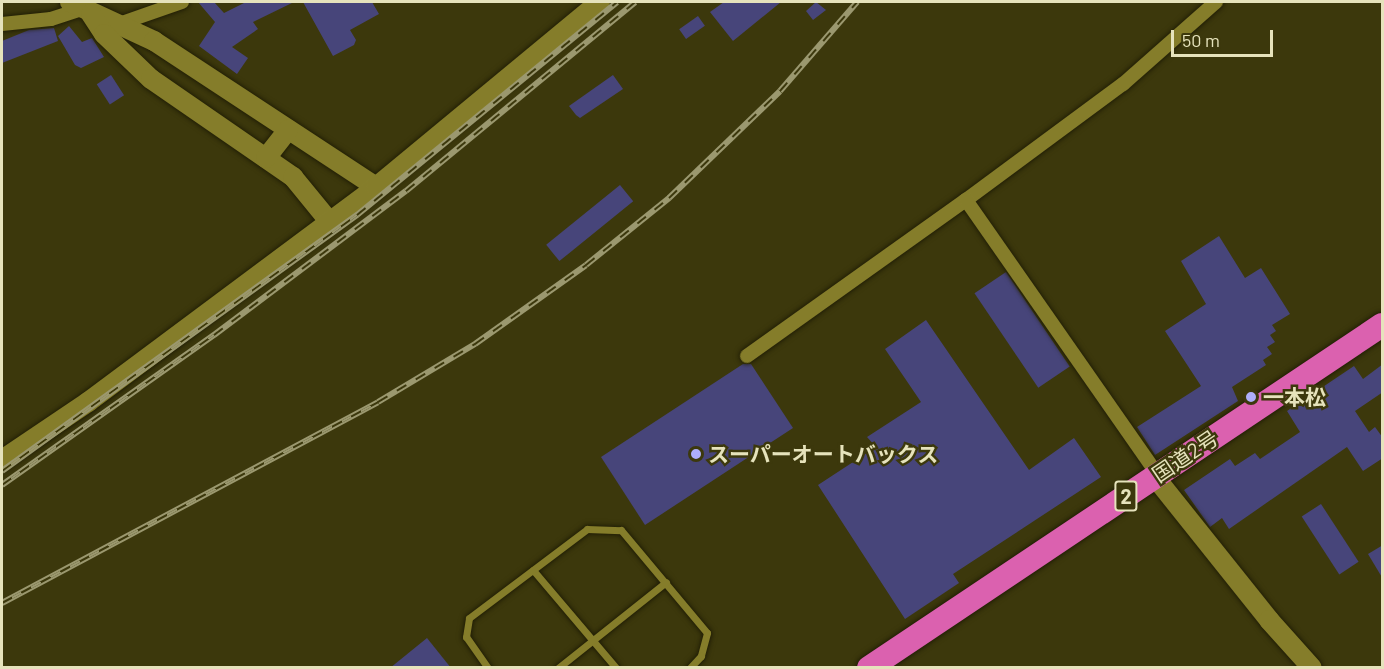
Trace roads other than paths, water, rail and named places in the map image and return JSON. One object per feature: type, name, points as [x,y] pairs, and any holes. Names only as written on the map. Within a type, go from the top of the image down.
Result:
[{"type":"highway","name":"国道2号","points":[[868,668],[1383,324]]},
{"type":"street","points":[[116,25],[182,2]]},
{"type":"street","points":[[2,460],[88,402],[376,187],[600,2]]},
{"type":"street","points":[[747,356],[966,200],[1123,84],[1216,2]]},
{"type":"street","points":[[81,8],[104,34],[151,79],[293,177],[329,221]]},
{"type":"street","points":[[2,24],[51,19],[81,8],[154,41],[376,187]]},
{"type":"street","points":[[266,158],[288,130]]},
{"type":"street","points":[[966,200],[1156,476],[1269,620],[1312,668]]},
{"type":"lane","points":[[488,668],[466,637],[469,618],[587,529],[621,530],[707,633],[701,656],[690,668]]},
{"type":"lane","points":[[533,570],[616,668]]},
{"type":"lane","points":[[558,668],[666,582]]},
{"type":"railway","points":[[2,471],[357,215],[617,2]]},
{"type":"railway","points":[[2,485],[214,335],[406,191],[635,2]]},
{"type":"railway","points":[[2,603],[378,402],[475,344],[586,265],[669,198],[780,91],[857,2]]},
{"type":"place","name":"一本松","points":[[1251,397]]},
{"type":"place","name":"スーパーオートバックス","points":[[696,454]]}]
